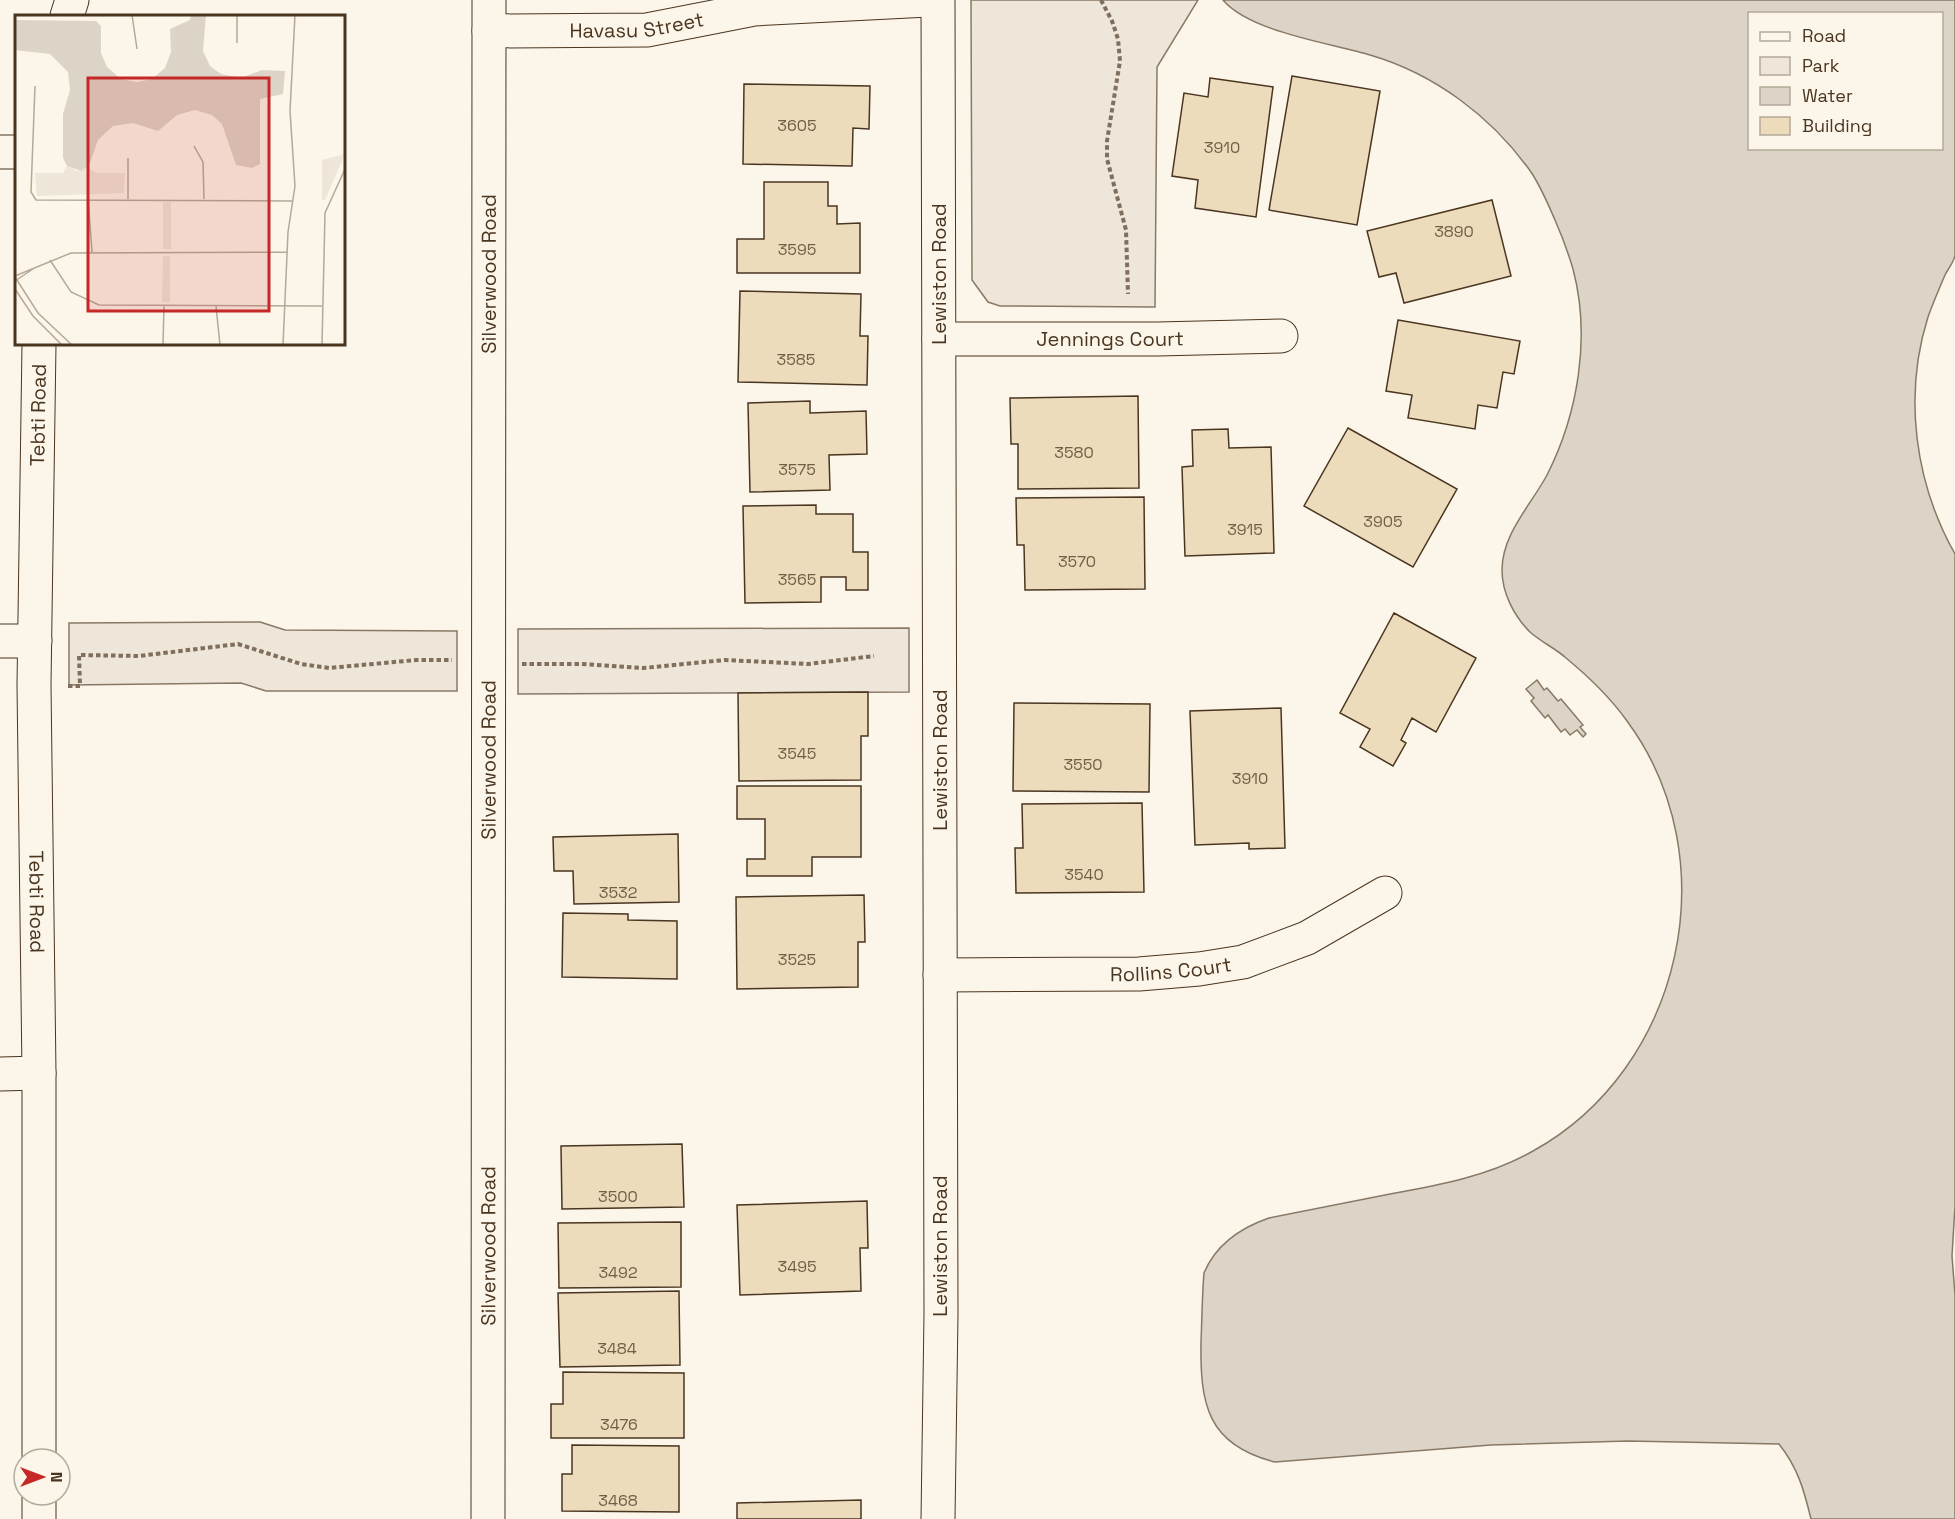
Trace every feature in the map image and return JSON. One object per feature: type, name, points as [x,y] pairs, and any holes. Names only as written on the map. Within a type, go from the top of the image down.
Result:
[{"type":"street","points":[[67,15],[72,0]]},
{"type":"street","name":"Havasu Street","points":[[489,16],[647,30],[754,9],[928,0]]},
{"type":"street","name":"Lewiston Road","points":[[938,0],[941,1314],[938,1519]]},
{"type":"street","name":"Silverwood Road","points":[[488,1519],[489,16]]},
{"type":"street","name":"Jennings Court","points":[[939,339],[1158,339],[1281,336]]},
{"type":"street","name":"Tebti Road","points":[[39,345],[34,685],[39,1073],[39,1447]]},
{"type":"street","points":[[0,641],[35,641]]},
{"type":"street","name":"Rollins Court","points":[[940,975],[1139,974],[1199,969],[1243,962],[1307,938],[1385,893]]},
{"type":"street","points":[[0,1074],[39,1073]]},
{"type":"path","points":[[1101,0],[1115,30],[1120,61],[1107,141],[1107,159],[1126,230],[1128,294]]},
{"type":"path","points":[[34,685],[80,686],[79,655],[139,656],[238,644],[300,664],[329,668],[416,660],[489,660],[511,664],[581,664],[643,668],[725,660],[808,664],[874,656]]},
{"type":"green space","points":[[971,0],[1198,0],[1157,67],[1155,307],[1000,306],[988,302],[972,280]]},
{"type":"green space","points":[[260,622],[285,630],[457,631],[457,691],[266,691],[241,683],[69,685],[69,623]]},
{"type":"green space","points":[[909,628],[909,692],[518,694],[518,629]]},
{"type":"water","points":[[1223,0],[1955,0],[1955,255],[1928,317],[1920,347],[1915,408],[1922,469],[1941,527],[1955,554],[1955,1206],[1952,1256],[1955,1295],[1955,1519],[1811,1519],[1799,1480],[1779,1444],[1628,1441],[1491,1445],[1275,1462],[1252,1455],[1235,1445],[1221,1433],[1212,1419],[1206,1403],[1201,1364],[1203,1290],[1204,1273],[1222,1245],[1239,1232],[1269,1218],[1446,1183],[1499,1167],[1533,1151],[1584,1114],[1625,1068],[1656,1015],[1674,957],[1682,896],[1676,835],[1658,776],[1627,721],[1591,680],[1562,654],[1534,636],[1524,626],[1510,604],[1504,587],[1502,570],[1507,544],[1518,520],[1547,475],[1567,427],[1574,401],[1581,348],[1581,321],[1573,269],[1560,232],[1541,190],[1531,172],[1499,133],[1460,100],[1439,86],[1394,63],[1292,35],[1235,11]]},
{"type":"water","points":[[1537,680],[1544,690],[1547,688],[1558,701],[1561,699],[1583,725],[1580,727],[1586,734],[1583,737],[1577,730],[1570,735],[1565,729],[1561,732],[1548,715],[1545,718],[1531,701],[1534,698],[1526,689]]},
{"type":"building","points":[[1292,76],[1380,91],[1357,225],[1269,210]]},
{"type":"building","points":[[1210,78],[1273,87],[1256,217],[1195,208],[1198,180],[1172,176],[1184,93],[1208,97]]},
{"type":"building","points":[[744,84],[870,86],[869,129],[853,128],[852,166],[743,164]]},
{"type":"building","points":[[764,182],[828,182],[828,206],[837,206],[837,224],[860,223],[860,273],[737,273],[737,239],[764,239]]},
{"type":"building","points":[[1492,200],[1511,276],[1404,303],[1396,273],[1379,277],[1367,231]]},
{"type":"building","points":[[740,291],[861,294],[860,336],[868,336],[867,385],[738,382]]},
{"type":"building","points":[[1398,320],[1520,341],[1514,374],[1503,372],[1497,408],[1478,405],[1475,429],[1408,418],[1412,395],[1386,391]]},
{"type":"building","points":[[1138,396],[1139,488],[1018,489],[1018,444],[1011,444],[1010,398]]},
{"type":"building","points":[[810,401],[810,413],[866,411],[867,454],[829,455],[830,490],[750,492],[748,403]]},
{"type":"building","points":[[1348,428],[1457,489],[1413,567],[1304,506]]},
{"type":"building","points":[[1228,429],[1229,448],[1271,447],[1274,553],[1185,556],[1182,467],[1193,466],[1192,430]]},
{"type":"building","points":[[1144,497],[1145,589],[1025,590],[1024,545],[1017,545],[1016,498]]},
{"type":"building","points":[[816,505],[816,514],[853,514],[853,552],[868,552],[868,590],[846,590],[846,577],[821,577],[821,602],[745,603],[743,506]]},
{"type":"building","points":[[1394,613],[1476,658],[1436,732],[1412,718],[1401,740],[1406,743],[1393,766],[1360,747],[1370,729],[1340,713]]},
{"type":"building","points":[[868,692],[868,736],[861,736],[861,780],[739,781],[738,693]]},
{"type":"building","points":[[1014,703],[1150,704],[1149,792],[1013,791]]},
{"type":"building","points":[[1281,708],[1285,848],[1249,849],[1249,843],[1195,845],[1190,711]]},
{"type":"building","points":[[737,786],[861,786],[861,857],[812,857],[812,876],[747,876],[747,859],[765,859],[765,819],[737,819]]},
{"type":"building","points":[[1142,803],[1144,892],[1016,893],[1015,848],[1023,848],[1022,804]]},
{"type":"building","points":[[678,834],[679,902],[574,904],[573,871],[554,871],[553,837]]},
{"type":"building","points":[[864,895],[865,942],[858,942],[858,987],[737,989],[736,897]]},
{"type":"building","points":[[563,913],[628,914],[628,920],[677,921],[677,979],[562,977]]},
{"type":"building","points":[[682,1144],[684,1207],[562,1209],[561,1146]]},
{"type":"building","points":[[867,1201],[868,1248],[860,1248],[861,1291],[740,1295],[737,1205]]},
{"type":"building","points":[[681,1222],[681,1287],[559,1288],[558,1223]]},
{"type":"building","points":[[679,1291],[680,1365],[560,1367],[558,1293]]},
{"type":"building","points":[[563,1372],[684,1373],[684,1438],[551,1438],[551,1404],[563,1404]]},
{"type":"building","points":[[572,1445],[679,1446],[679,1512],[562,1511],[562,1474],[572,1474]]},
{"type":"building","points":[[861,1500],[861,1519],[737,1519],[737,1503]]}]
